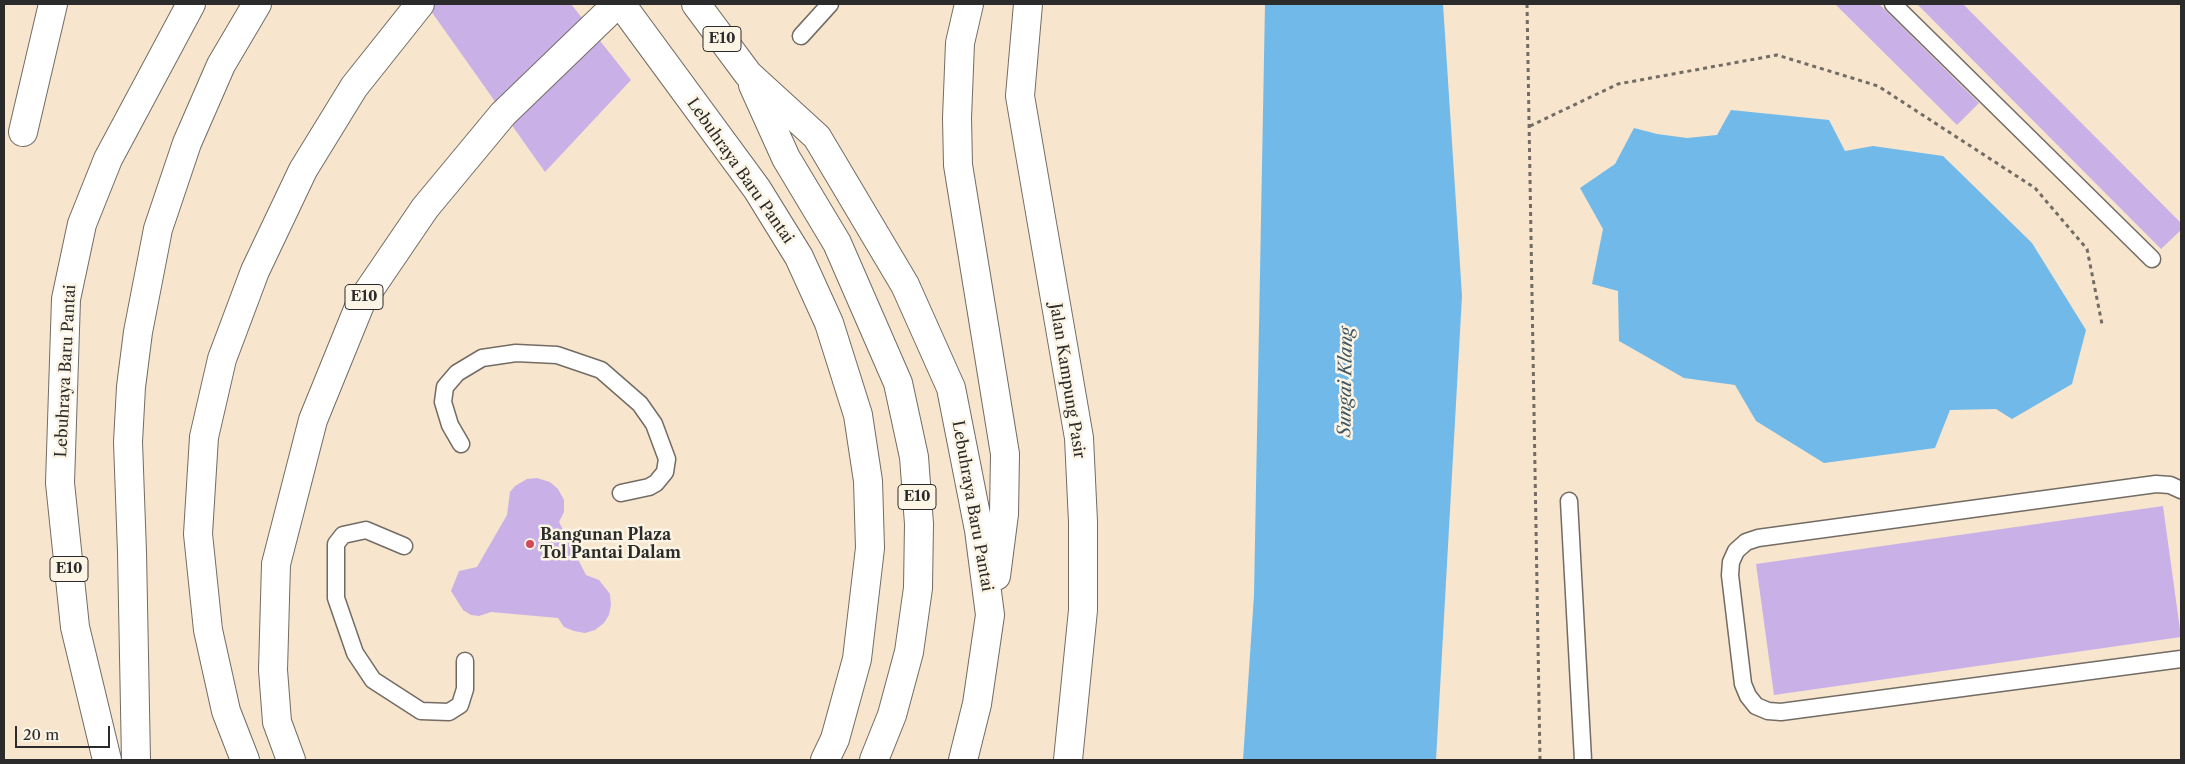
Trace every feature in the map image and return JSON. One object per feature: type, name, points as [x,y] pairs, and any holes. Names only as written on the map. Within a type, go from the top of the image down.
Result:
[{"type":"main road","points":[[23,132],[54,4]]},
{"type":"main road","name":"Lebuhraya Baru Pantai","points":[[107,760],[75,627],[60,483],[66,299],[82,224],[108,158],[191,4]]},
{"type":"main road","points":[[136,760],[128,442],[131,387],[138,332],[158,228],[187,143],[221,65],[257,4]]},
{"type":"main road","points":[[245,760],[226,711],[208,630],[198,534],[204,438],[222,359],[255,271],[303,170],[354,87],[420,4]]},
{"type":"main road","name":"E10","points":[[291,760],[277,722],[273,670],[276,564],[313,420],[361,302],[425,208],[503,114],[617,4]]},
{"type":"main road","name":"Lebuhraya Baru Pantai","points":[[621,4],[757,189],[799,257],[829,323],[858,415],[868,481],[870,548],[857,659],[834,739],[825,760]]},
{"type":"main road","name":"Lebuhraya Baru Pantai","points":[[696,4],[748,74],[817,137],[905,285],[951,388],[980,530],[990,615],[977,704],[963,760]]},
{"type":"main road","points":[[969,4],[960,43],[957,118],[958,165],[1005,454],[1004,514],[990,615]]},
{"type":"main road","name":"Jalan Kampung Pasir","points":[[1028,4],[1020,96],[1079,438],[1084,522],[1083,610],[1068,760]]},
{"type":"main road","name":"Lebuhraya Baru Pantai","points":[[748,74],[786,158],[837,243],[898,383],[914,457],[919,524],[918,588],[909,652],[892,715],[874,760]]},
{"type":"lane","points":[[802,36],[830,4]]},
{"type":"lane","points":[[1893,4],[2152,259]]},
{"type":"lane","points":[[461,444],[450,425],[443,402],[446,387],[457,373],[482,358],[516,353],[557,355],[601,370],[640,404],[654,424],[666,459],[665,472],[656,484],[621,493]]},
{"type":"lane","points":[[2181,490],[2170,485],[2156,484],[1758,538],[1746,542],[1736,551],[1731,562],[1730,575],[1744,684],[1748,696],[1756,706],[1768,711],[1781,712],[2181,659]]},
{"type":"lane","points":[[1569,501],[1583,760]]},
{"type":"lane","points":[[404,546],[366,530],[343,535],[336,544],[336,598],[355,653],[373,680],[421,711],[449,712],[460,705],[465,689],[465,660]]},
{"type":"path","points":[[1527,4],[1532,409],[1540,760]]},
{"type":"path","points":[[1530,126],[1618,84],[1777,55],[1878,86],[2035,188],[2088,249],[2102,324]]},
{"type":"water","name":"Sungai Klang","points":[[1265,4],[1443,4],[1462,296],[1436,760],[1243,760],[1254,595]]},
{"type":"water","points":[[1731,110],[1829,120],[1845,151],[1873,146],[1943,156],[2032,243],[2086,330],[2072,384],[2012,419],[1996,409],[1950,410],[1935,448],[1824,463],[1756,421],[1735,385],[1684,378],[1619,341],[1618,291],[1592,284],[1603,229],[1580,188],[1615,164],[1634,128],[1657,134],[1687,138],[1717,135]]},
{"type":"building","points":[[426,4],[571,4],[631,80],[545,172]]},
{"type":"building","points":[[1835,4],[1879,4],[1979,103],[1957,125]]},
{"type":"building","points":[[1917,4],[1963,4],[2181,223],[2181,230],[2161,249]]},
{"type":"building","name":"Bangunan Plaza Tol Pantai Dalam","points":[[537,478],[550,482],[558,489],[564,500],[564,512],[559,522],[586,575],[599,580],[610,594],[611,605],[609,615],[604,623],[595,630],[585,633],[574,631],[564,627],[558,618],[491,612],[479,616],[471,615],[463,610],[451,591],[459,571],[477,567],[507,515],[510,492],[515,486],[527,479]]},
{"type":"building","points":[[2163,506],[2181,637],[1774,695],[1756,564]]},
{"type":"place","name":"Bangunan Plaza Tol Pantai Dalam","points":[[530,544]]}]
